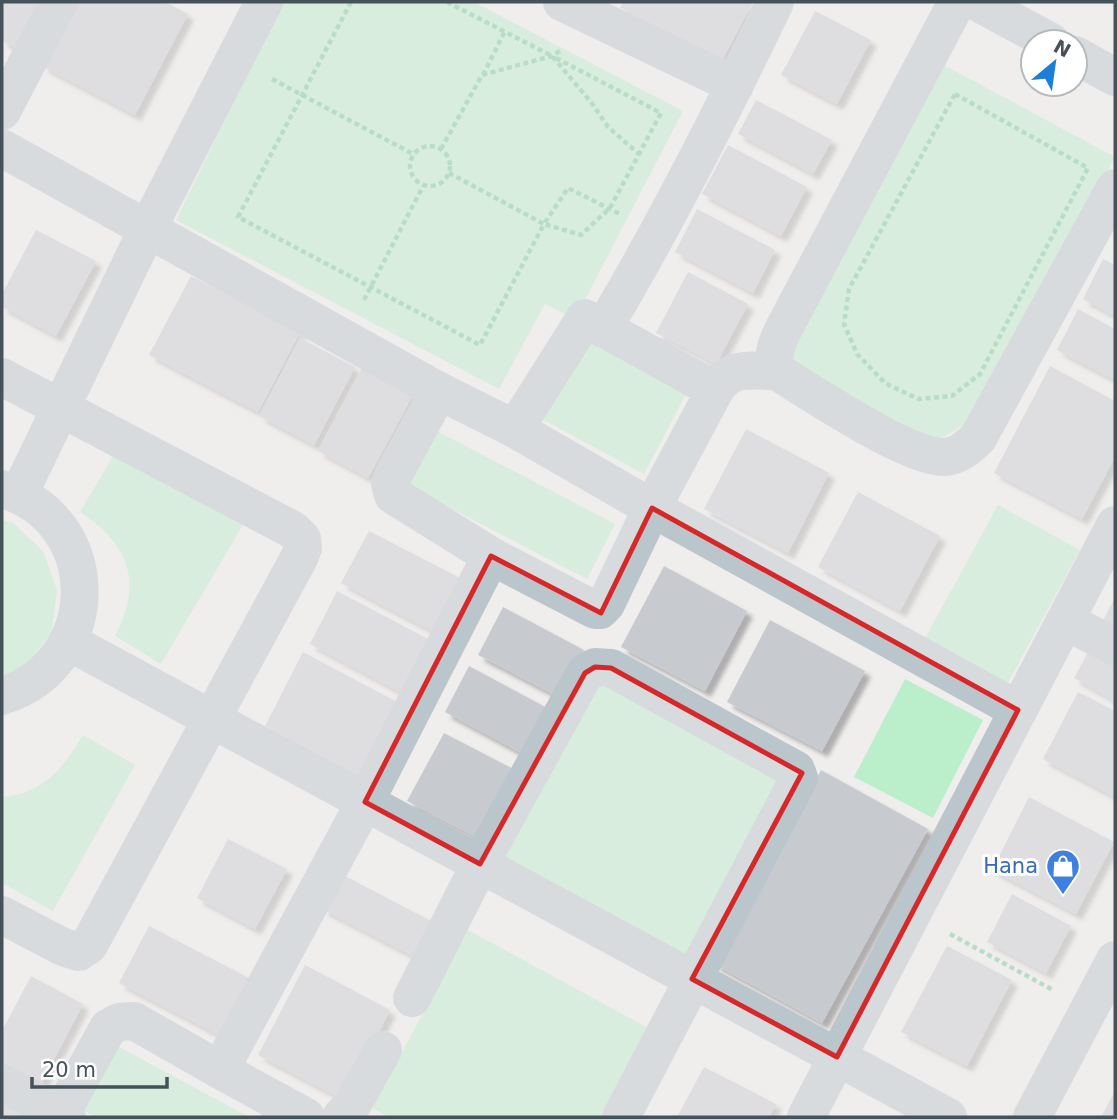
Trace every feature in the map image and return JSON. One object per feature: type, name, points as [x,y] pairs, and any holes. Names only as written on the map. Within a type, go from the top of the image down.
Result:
[{"type":"street","points":[[2,111],[59,2]]},
{"type":"street","points":[[2,696],[21,690],[49,670],[69,642],[79,609],[79,575],[68,541],[47,514],[10,491],[59,407],[264,2]]},
{"type":"street","points":[[562,2],[735,85]]},
{"type":"street","points":[[603,329],[643,263],[775,2]]},
{"type":"street","points":[[776,371],[773,359],[776,345],[957,2]]},
{"type":"street","points":[[977,2],[1025,28]]},
{"type":"street","points":[[1089,63],[1115,77]]},
{"type":"street","points":[[2,148],[439,391],[515,429],[652,508],[1018,710]]},
{"type":"street","points":[[439,391],[394,474],[391,490],[398,498],[491,556],[595,610],[600,610],[606,604],[652,508],[715,390],[722,379],[733,372],[776,371],[863,423],[928,455],[948,457],[965,451],[978,438],[1115,188]]},
{"type":"street","points":[[515,429],[585,318],[715,390]]},
{"type":"street","points":[[2,377],[293,530],[302,539],[303,548],[89,945],[79,952],[64,947],[2,915]]},
{"type":"street","points":[[806,1117],[1115,525]]},
{"type":"street","points":[[229,1075],[491,556]]},
{"type":"street","points":[[1066,621],[1115,647]]},
{"type":"street","points":[[69,642],[948,1117]]},
{"type":"street","points":[[412,998],[480,864],[585,674],[595,667],[611,668],[796,770],[799,778],[621,1117]]},
{"type":"street","points":[[1032,1117],[1115,960]]},
{"type":"street","points":[[229,1075],[282,996]]},
{"type":"street","points":[[2,1083],[64,1116],[108,1028],[119,1021],[134,1021],[306,1117]]},
{"type":"street","points":[[341,1117],[351,1107],[383,1049]]},
{"type":"path","points":[[351,2],[238,217],[480,345],[544,224],[568,188],[610,208]]},
{"type":"path","points":[[447,2],[661,113],[610,208],[581,235],[544,224],[449,173]]},
{"type":"path","points":[[482,75],[552,56],[604,22]]},
{"type":"path","points":[[442,149],[505,31]]},
{"type":"path","points":[[552,56],[591,102],[608,127],[639,154]]},
{"type":"path","points":[[234,59],[413,154]]},
{"type":"path","points":[[955,94],[1088,168],[1004,331],[981,374],[952,396],[918,398],[885,383],[857,354],[845,324],[849,289],[955,94]]},
{"type":"path","points":[[421,147],[442,149],[451,165],[449,173],[439,185],[423,186],[415,181],[410,173],[413,154],[421,147]]},
{"type":"path","points":[[344,338],[423,186]]},
{"type":"path","points":[[912,913],[1090,1010]]},
{"type":"highlighted area","points":[[652,508],[1018,710],[837,1057],[692,979],[802,773],[611,668],[595,667],[585,673],[480,864],[365,802],[491,556],[601,613]]},
{"type":"green space","points":[[283,2],[474,2],[683,111],[575,319],[545,304],[499,389],[176,220]]},
{"type":"green space","points":[[931,58],[1115,157],[1010,352],[968,423],[932,443],[784,383],[829,246]]},
{"type":"green space","points":[[583,338],[686,394],[644,474],[540,418]]},
{"type":"green space","points":[[437,431],[615,524],[587,579],[408,486]]},
{"type":"green space","points":[[117,449],[244,523],[161,664],[115,636],[124,617],[128,598],[127,566],[110,538],[80,512]]},
{"type":"green space","points":[[998,505],[1080,550],[1005,688],[923,642]]},
{"type":"green space","points":[[2,520],[12,522],[43,551],[57,590],[52,632],[27,666],[2,679]]},
{"type":"green space","points":[[595,676],[789,781],[693,958],[499,853]]},
{"type":"green space","points":[[905,679],[983,720],[933,818],[854,777]]},
{"type":"green space","points":[[83,735],[135,765],[53,911],[2,883],[2,797],[29,791],[40,785],[68,758]]},
{"type":"green space","points":[[468,930],[661,1035],[617,1117],[389,1117],[372,1108]]},
{"type":"green space","points":[[112,1043],[249,1117],[96,1117],[78,1108]]},
{"type":"building","points":[[2,2],[41,2],[16,48],[2,41]]},
{"type":"building","points":[[76,2],[165,2],[188,14],[135,115],[42,66]]},
{"type":"building","points":[[623,2],[753,2],[721,62],[620,8]]},
{"type":"building","points":[[815,11],[871,40],[837,104],[781,75]]},
{"type":"building","points":[[756,100],[832,140],[813,174],[738,134]]},
{"type":"building","points":[[728,145],[807,187],[781,236],[702,194]]},
{"type":"building","points":[[697,209],[775,250],[753,293],[675,252]]},
{"type":"building","points":[[36,230],[96,261],[56,336],[2,307],[2,294]]},
{"type":"building","points":[[1103,259],[1115,265],[1115,316],[1083,299]]},
{"type":"building","points":[[688,272],[748,304],[716,364],[656,333]]},
{"type":"building","points":[[191,276],[300,332],[258,412],[149,355]]},
{"type":"building","points":[[1078,309],[1115,329],[1115,380],[1057,350]]},
{"type":"building","points":[[300,338],[355,367],[314,445],[259,416]]},
{"type":"building","points":[[363,366],[414,393],[368,478],[318,451]]},
{"type":"building","points":[[1050,366],[1115,401],[1115,457],[1082,519],[994,473]]},
{"type":"building","points":[[746,429],[829,473],[788,553],[704,509]]},
{"type":"building","points":[[858,492],[940,536],[900,611],[818,567]]},
{"type":"building","points":[[369,531],[462,579],[434,632],[341,583]]},
{"type":"building","points":[[664,566],[747,611],[705,691],[621,647]]},
{"type":"building","points":[[337,591],[430,640],[402,693],[310,644]]},
{"type":"building","points":[[1115,597],[1115,642],[1097,632]]},
{"type":"building","points":[[503,607],[584,650],[559,697],[478,655]]},
{"type":"building","points":[[770,620],[865,671],[822,751],[727,702]]},
{"type":"building","points":[[1093,643],[1115,655],[1115,701],[1074,678]]},
{"type":"building","points":[[303,652],[399,703],[360,776],[265,726]]},
{"type":"building","points":[[469,666],[551,710],[527,756],[445,712]]},
{"type":"building","points":[[1078,692],[1115,711],[1115,797],[1043,759]]},
{"type":"building","points":[[444,733],[519,772],[483,841],[407,801]]},
{"type":"building","points":[[821,770],[928,829],[822,1023],[714,964]]},
{"type":"building","points":[[1029,797],[1114,842],[1076,914],[992,870]]},
{"type":"building","points":[[228,839],[287,869],[255,929],[197,898]]},
{"type":"building","points":[[341,874],[431,921],[413,956],[322,909]]},
{"type":"building","points":[[1012,894],[1071,926],[1046,973],[987,942]]},
{"type":"building","points":[[149,926],[249,978],[219,1035],[119,983]]},
{"type":"building","points":[[947,946],[1012,980],[967,1066],[901,1032]]},
{"type":"building","points":[[305,965],[390,1010],[344,1100],[258,1055]]},
{"type":"building","points":[[31,976],[83,1004],[38,1090],[2,1072],[2,1031]]},
{"type":"building","points":[[704,1067],[776,1104],[769,1117],[677,1117]]},
{"type":"building","points":[[1115,1091],[1115,1117],[1101,1117]]},
{"type":"building","points":[[2,1103],[31,1117],[2,1117]]},
{"type":"place","name":"Hana","points":[[1063,896]]}]
